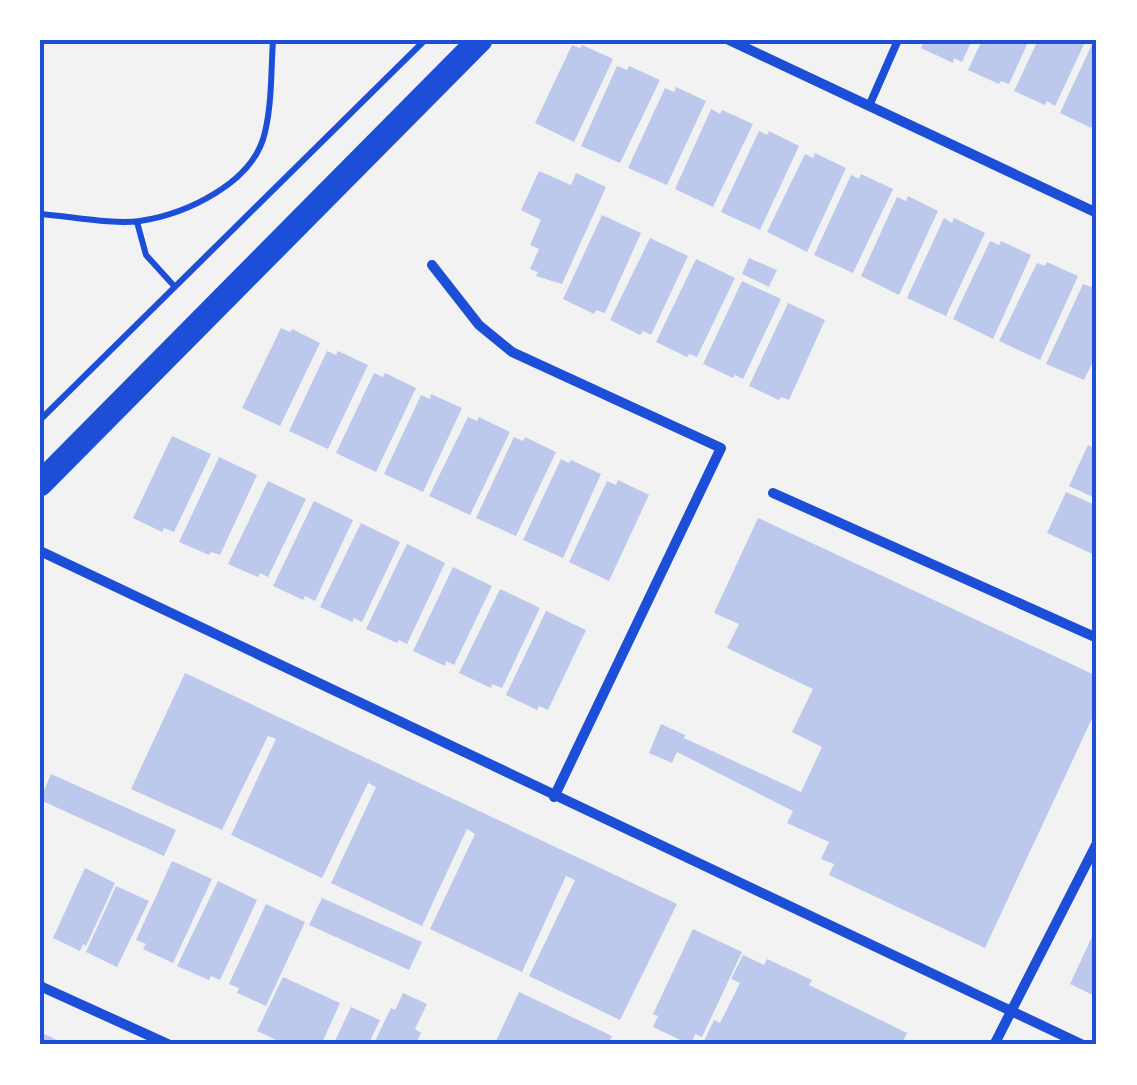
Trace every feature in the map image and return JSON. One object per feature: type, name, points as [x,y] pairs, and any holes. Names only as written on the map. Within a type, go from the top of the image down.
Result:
[{"type":"main road","points":[[40,484],[480,40]]},
{"type":"street","points":[[728,40],[1097,213]]},
{"type":"street","points":[[432,266],[478,325],[512,352],[721,448],[554,797]]},
{"type":"street","points":[[773,493],[1097,638]]},
{"type":"street","points":[[40,551],[1083,1045]]},
{"type":"street","points":[[994,1045],[1097,843]]},
{"type":"street","points":[[40,986],[170,1045]]},
{"type":"lane","points":[[869,106],[898,40]]},
{"type":"path","points":[[40,214],[137,222],[180,210],[224,188],[252,162],[265,134],[273,40]]},
{"type":"path","points":[[40,420],[424,40]]},
{"type":"path","points":[[137,222],[146,255],[175,286]]},
{"type":"building","points":[[925,40],[972,40],[962,62],[954,58],[953,63],[921,48]]},
{"type":"building","points":[[982,40],[1029,40],[1009,84],[999,84],[968,70]]},
{"type":"building","points":[[1038,40],[1086,40],[1055,106],[1014,91]]},
{"type":"building","points":[[1094,40],[1097,125],[1093,123],[1091,128],[1060,113]]},
{"type":"building","points":[[572,45],[582,45],[613,59],[574,142],[535,123]]},
{"type":"building","points":[[617,66],[627,70],[629,66],[660,80],[620,163],[581,146]]},
{"type":"building","points":[[676,87],[706,101],[667,185],[628,168],[665,88],[674,92]]},
{"type":"building","points":[[711,109],[753,124],[713,207],[675,189]]},
{"type":"building","points":[[759,131],[767,135],[769,131],[799,146],[760,230],[721,212]]},
{"type":"building","points":[[815,153],[846,168],[807,252],[767,232],[805,154],[813,158]]},
{"type":"building","points":[[539,171],[571,185],[576,173],[606,187],[562,284],[536,276],[538,272],[530,269],[539,249],[530,245],[541,220],[521,210]]},
{"type":"building","points":[[861,174],[893,189],[853,273],[814,255],[851,175],[859,179]]},
{"type":"building","points":[[908,196],[938,211],[899,295],[861,276],[897,197],[906,201]]},
{"type":"building","points":[[602,215],[641,233],[605,313],[596,310],[594,314],[563,299]]},
{"type":"building","points":[[944,218],[952,223],[954,218],[985,233],[946,316],[907,298]]},
{"type":"building","points":[[650,238],[688,256],[651,335],[643,331],[640,335],[610,320]]},
{"type":"building","points":[[990,241],[999,245],[1001,241],[1031,255],[993,339],[953,319]]},
{"type":"building","points":[[749,258],[777,270],[769,287],[742,274]]},
{"type":"building","points":[[696,259],[735,278],[697,357],[687,357],[656,342]]},
{"type":"building","points":[[1047,262],[1078,276],[1040,360],[999,341],[1037,263],[1045,266]]},
{"type":"building","points":[[742,281],[781,299],[743,379],[703,364]]},
{"type":"building","points":[[1093,283],[1097,285],[1097,353],[1084,380],[1046,364],[1083,284],[1091,287]]},
{"type":"building","points":[[788,303],[825,320],[789,400],[779,400],[749,386]]},
{"type":"building","points":[[281,328],[290,332],[292,329],[320,343],[280,426],[242,408]]},
{"type":"building","points":[[327,351],[336,355],[338,351],[368,365],[328,449],[289,431]]},
{"type":"building","points":[[374,373],[383,377],[385,373],[416,388],[376,472],[336,453]]},
{"type":"building","points":[[431,394],[462,408],[423,492],[384,474],[421,395],[430,399]]},
{"type":"building","points":[[468,417],[477,421],[479,417],[510,432],[470,515],[429,496]]},
{"type":"building","points":[[172,436],[211,454],[174,532],[164,528],[162,532],[133,518]]},
{"type":"building","points":[[514,437],[523,441],[525,437],[556,452],[516,536],[476,518]]},
{"type":"building","points":[[1088,445],[1097,449],[1097,499],[1069,486]]},
{"type":"building","points":[[219,457],[257,475],[220,555],[209,555],[179,542]]},
{"type":"building","points":[[561,459],[601,474],[563,558],[523,540]]},
{"type":"building","points":[[618,480],[649,495],[609,581],[569,562],[607,481],[616,485]]},
{"type":"building","points":[[268,481],[306,499],[268,577],[260,573],[258,577],[228,564]]},
{"type":"building","points":[[1066,492],[1097,506],[1097,556],[1047,533]]},
{"type":"building","points":[[314,501],[353,520],[315,601],[305,596],[303,600],[273,586]]},
{"type":"building","points":[[758,518],[1097,676],[1097,708],[985,948],[829,875],[834,864],[821,859],[829,842],[787,823],[793,811],[677,752],[672,763],[649,753],[661,724],[801,792],[822,747],[792,732],[813,689],[727,648],[739,624],[714,613]]},
{"type":"building","points":[[361,523],[400,542],[362,622],[354,618],[352,622],[320,607]]},
{"type":"building","points":[[407,544],[445,563],[407,644],[366,629]]},
{"type":"building","points":[[453,567],[492,586],[454,665],[446,661],[445,666],[413,651]]},
{"type":"building","points":[[500,589],[540,608],[502,688],[492,684],[491,688],[459,673]]},
{"type":"building","points":[[546,611],[586,630],[548,710],[539,706],[537,710],[506,695]]},
{"type":"building","points":[[185,673],[677,904],[620,1020],[529,976],[575,880],[566,876],[522,972],[430,929],[475,834],[467,829],[422,926],[331,883],[376,787],[368,783],[322,878],[231,835],[276,739],[268,736],[222,830],[131,789]]},
{"type":"building","points":[[51,774],[176,830],[164,856],[40,800]]},
{"type":"building","points":[[172,861],[212,879],[173,963],[143,949],[146,944],[136,940]]},
{"type":"building","points":[[85,868],[115,883],[86,946],[83,944],[80,951],[53,938]]},
{"type":"building","points":[[218,881],[257,900],[220,980],[211,976],[209,980],[177,966]]},
{"type":"building","points":[[116,886],[149,901],[117,967],[86,952]]},
{"type":"building","points":[[322,898],[422,942],[409,970],[309,925]]},
{"type":"building","points":[[266,904],[305,922],[266,1006],[237,993],[239,988],[229,984]]},
{"type":"building","points":[[1097,926],[1097,997],[1070,984]]},
{"type":"building","points":[[693,929],[742,952],[702,1037],[695,1034],[691,1045],[653,1027],[658,1016],[653,1014]]},
{"type":"building","points":[[743,955],[764,965],[767,959],[812,980],[809,985],[907,1033],[901,1045],[702,1045],[714,1020],[720,1023],[740,983],[731,979]]},
{"type":"building","points":[[283,977],[340,1003],[321,1045],[287,1045],[257,1031]]},
{"type":"building","points":[[519,992],[612,1036],[608,1045],[494,1045]]},
{"type":"building","points":[[403,993],[427,1004],[415,1029],[421,1033],[415,1045],[373,1045],[391,1008],[395,1010]]},
{"type":"building","points":[[351,1007],[380,1020],[368,1045],[333,1045]]},
{"type":"building","points":[[40,1032],[68,1045],[40,1045]]}]
